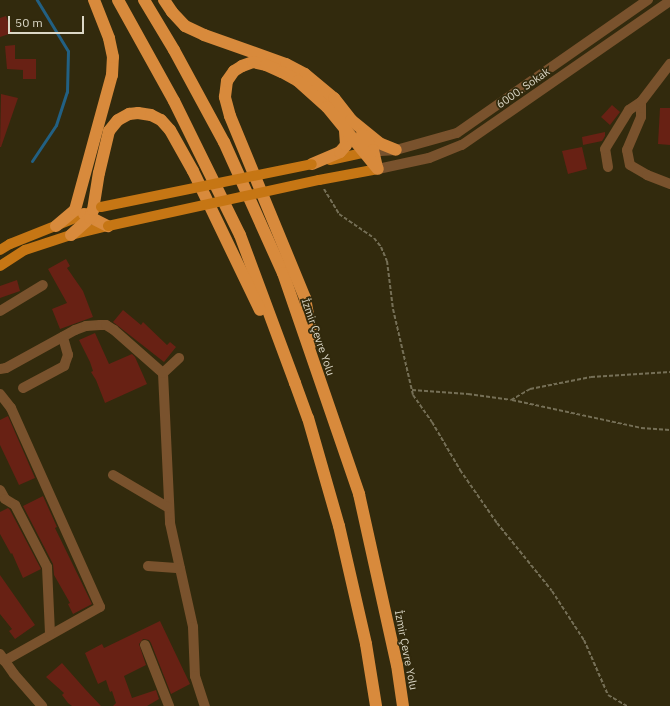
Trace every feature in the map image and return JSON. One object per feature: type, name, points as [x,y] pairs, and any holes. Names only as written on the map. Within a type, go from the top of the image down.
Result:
[{"type":"highway","points":[[56,226],[75,210],[112,75],[113,57],[109,38],[94,0]]},
{"type":"highway","points":[[118,0],[174,101],[240,235],[308,418],[339,526],[366,644],[376,706]]},
{"type":"highway","name":"İzmir Çevre Yolu","points":[[144,0],[174,50],[224,142],[283,273],[358,494],[397,665],[403,706]]},
{"type":"highway","points":[[164,0],[172,12],[185,26],[204,35],[286,64],[305,74],[334,98],[348,125],[368,152],[378,169]]},
{"type":"highway","points":[[318,376],[306,298],[230,116],[225,97],[227,81],[234,71],[242,66],[253,62],[266,65],[282,72],[304,86],[348,125],[379,144],[396,150]]},
{"type":"highway","points":[[71,235],[92,212],[109,131],[118,120],[129,114],[138,113],[151,115],[161,120],[170,130],[193,171],[295,383]]},
{"type":"highway","points":[[312,164],[340,152],[346,145],[348,125]]},
{"type":"highway","points":[[79,198],[108,226]]},
{"type":"main road","points":[[0,250],[10,244],[92,212],[368,152]]},
{"type":"main road","points":[[0,266],[26,250],[71,235],[319,180],[378,169]]},
{"type":"street","name":"6000. Sokak","points":[[368,152],[396,150],[457,133],[648,0]]},
{"type":"street","name":"6000. Sokak","points":[[378,169],[429,158],[462,146],[670,1]]},
{"type":"street","points":[[608,167],[605,149],[629,110],[641,102],[670,64]]},
{"type":"street","points":[[641,102],[641,117],[627,150],[630,164],[647,175],[670,184]]},
{"type":"street","points":[[0,311],[43,285]]},
{"type":"street","points":[[0,369],[6,368],[86,326],[106,325],[114,330],[163,373],[170,523],[193,626],[195,676],[205,706]]},
{"type":"street","points":[[23,388],[64,366],[68,355],[63,337]]},
{"type":"street","points":[[163,373],[179,358]]},
{"type":"street","points":[[0,394],[11,408],[100,607],[50,634],[2,657],[14,674],[42,706]]},
{"type":"street","points":[[113,474],[169,508]]},
{"type":"street","points":[[0,490],[5,499],[15,505],[46,567],[50,634]]},
{"type":"street","points":[[148,566],[180,568]]},
{"type":"street","points":[[145,645],[169,706]]},
{"type":"path","points":[[319,180],[339,214],[374,238],[387,261],[393,309],[413,395],[432,422],[464,476],[497,523],[552,591],[584,640],[608,695],[627,706]]},
{"type":"path","points":[[511,400],[530,389],[591,377],[670,372]]},
{"type":"path","points":[[412,390],[511,400],[641,428],[670,430]]},
{"type":"building","points":[[6,16],[12,33],[0,37],[0,18]]},
{"type":"building","points":[[15,45],[15,59],[36,59],[36,79],[23,79],[23,70],[7,69],[5,46]]},
{"type":"building","points":[[1,94],[18,98],[0,147]]},
{"type":"building","points":[[612,105],[620,112],[610,125],[601,117]]},
{"type":"building","points":[[660,108],[670,108],[670,145],[658,144]]},
{"type":"building","points":[[605,132],[605,136],[602,141],[583,145],[582,137]]},
{"type":"building","points":[[582,147],[587,169],[568,174],[562,151]]},
{"type":"building","points":[[66,259],[70,266],[67,268],[83,291],[93,317],[60,329],[52,309],[67,303],[48,269]]},
{"type":"building","points":[[17,280],[20,291],[0,298],[0,286]]},
{"type":"building","points":[[123,310],[141,325],[143,322],[167,345],[170,342],[176,347],[164,362],[113,322]]},
{"type":"building","points":[[95,333],[109,364],[132,354],[135,357],[147,384],[105,403],[96,380],[91,372],[93,371],[90,362],[79,340]]},
{"type":"building","points":[[8,416],[35,478],[19,485],[0,445],[0,420]]},
{"type":"building","points":[[43,496],[57,527],[55,528],[92,604],[73,614],[68,604],[70,603],[54,575],[53,564],[23,506]]},
{"type":"building","points":[[8,508],[41,569],[23,578],[12,553],[11,554],[0,534],[0,512]]},
{"type":"building","points":[[0,575],[35,625],[15,639],[9,631],[12,629],[0,614]]},
{"type":"building","points":[[160,621],[190,684],[171,694],[151,643],[149,640],[143,639],[139,644],[146,665],[124,676],[132,698],[156,690],[159,699],[147,706],[113,706],[116,703],[112,691],[110,692],[106,680],[98,684],[85,653],[102,644],[104,648]]},
{"type":"building","points":[[62,663],[101,706],[72,706],[68,703],[62,695],[64,693],[46,677]]},
{"type":"waterway","points":[[32,161],[56,125],[67,92],[68,51],[37,0]]}]
